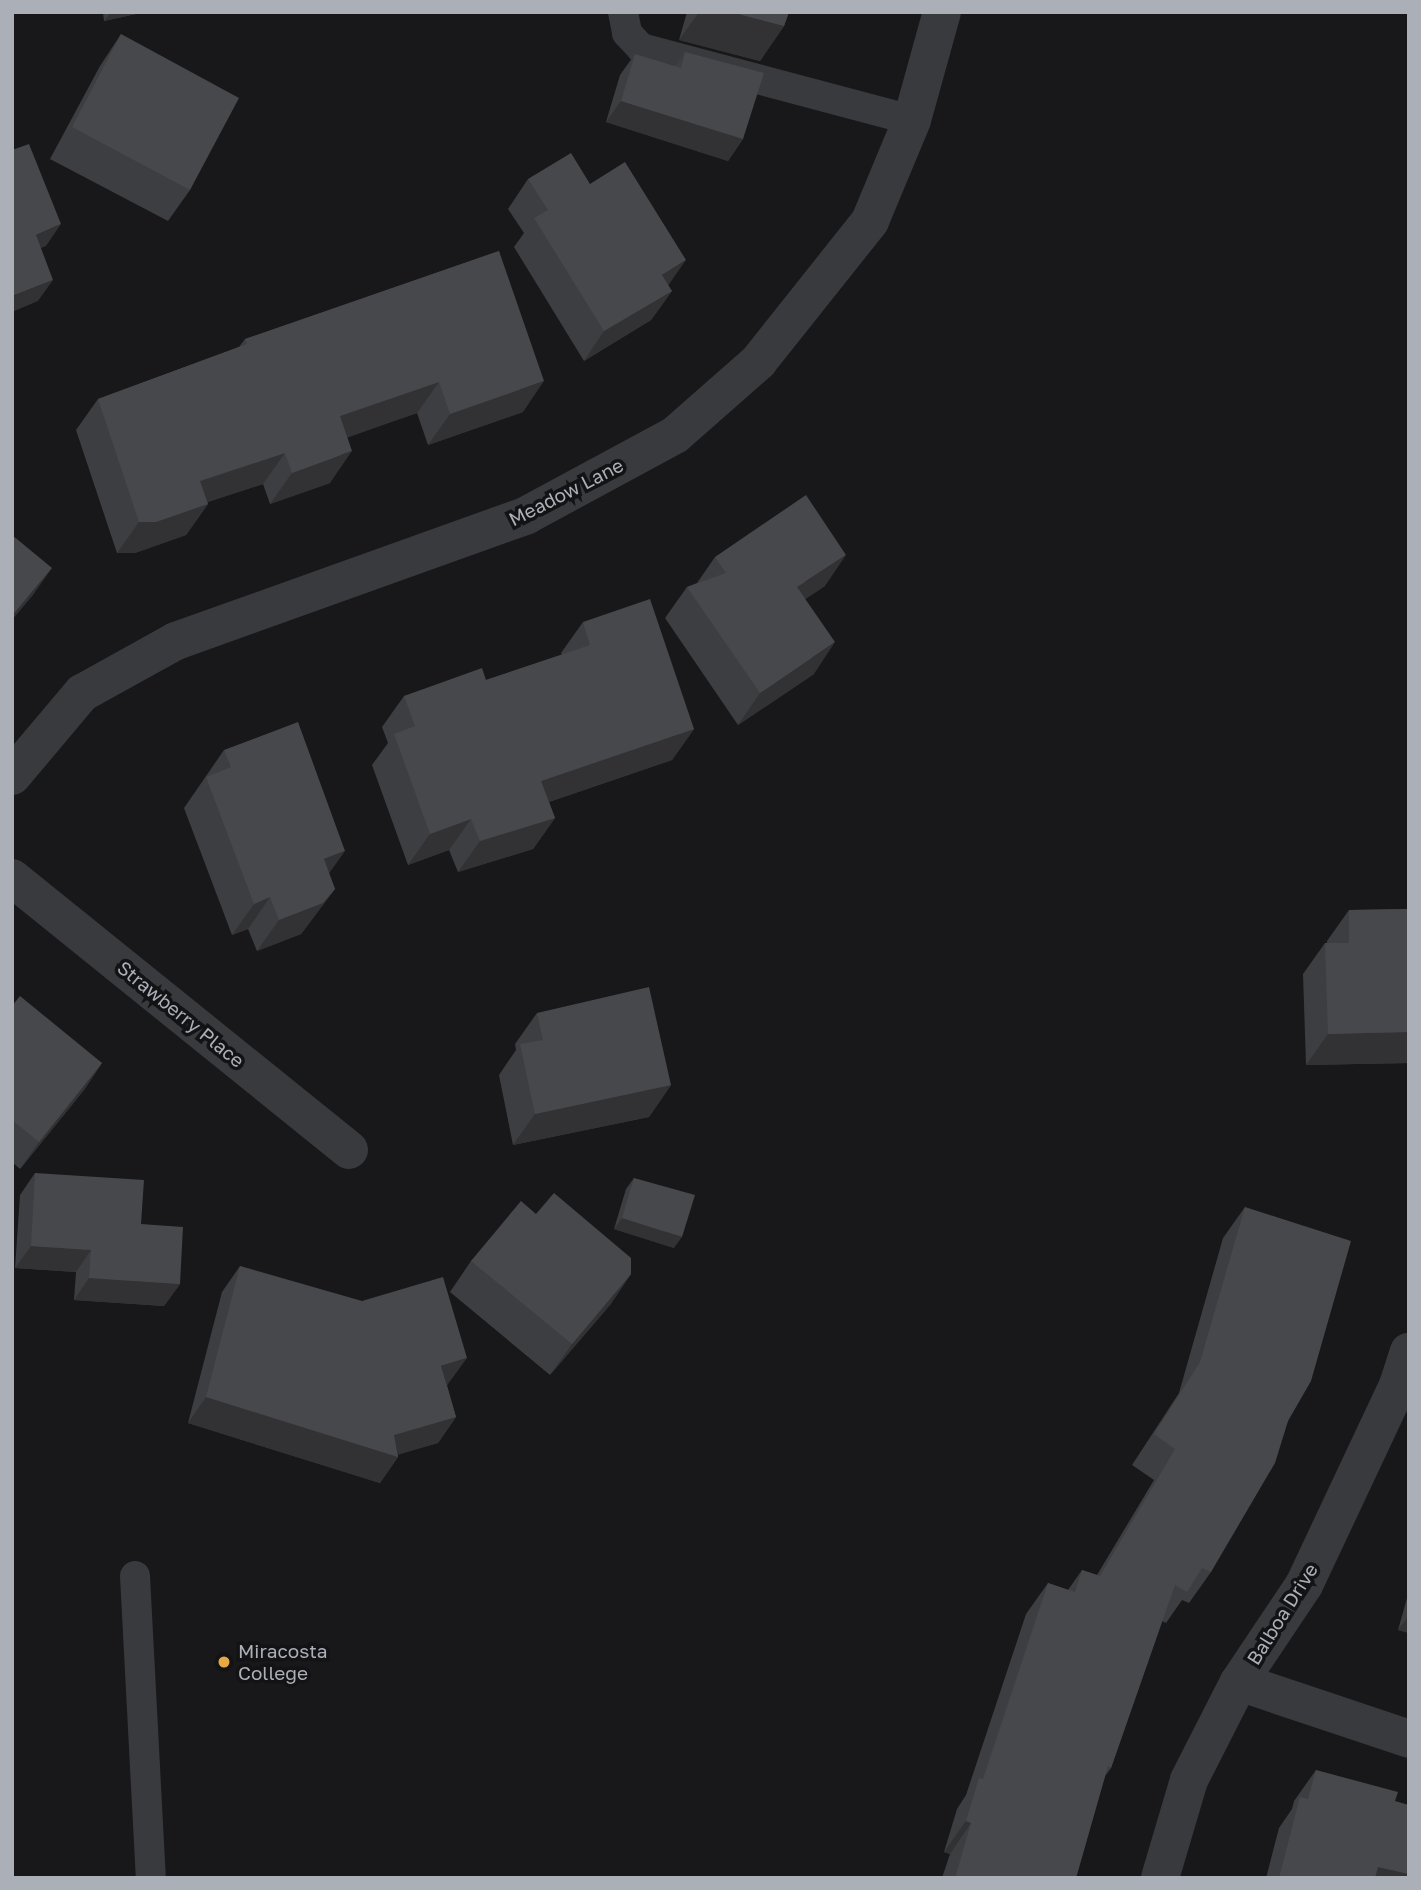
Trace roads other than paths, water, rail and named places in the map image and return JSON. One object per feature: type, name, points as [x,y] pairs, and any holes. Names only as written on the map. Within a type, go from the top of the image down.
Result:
[{"type":"street","name":"Meadow Lane","points":[[12,776],[82,693],[176,641],[527,515],[675,435],[758,362],[870,222],[912,120],[942,12]]},
{"type":"street","name":"Strawberry Place","points":[[12,878],[349,1150]]},
{"type":"street","name":"Balboa Drive","points":[[1160,1878],[1189,1780],[1239,1682],[1304,1585],[1398,1385],[1409,1352]]},
{"type":"street","points":[[1239,1682],[1409,1739]]},
{"type":"lane","points":[[623,12],[627,33],[641,48],[703,62],[912,120]]},
{"type":"lane","points":[[135,1577],[151,1878]]},
{"type":"place","name":"Miracosta College","points":[[224,1662]]}]
